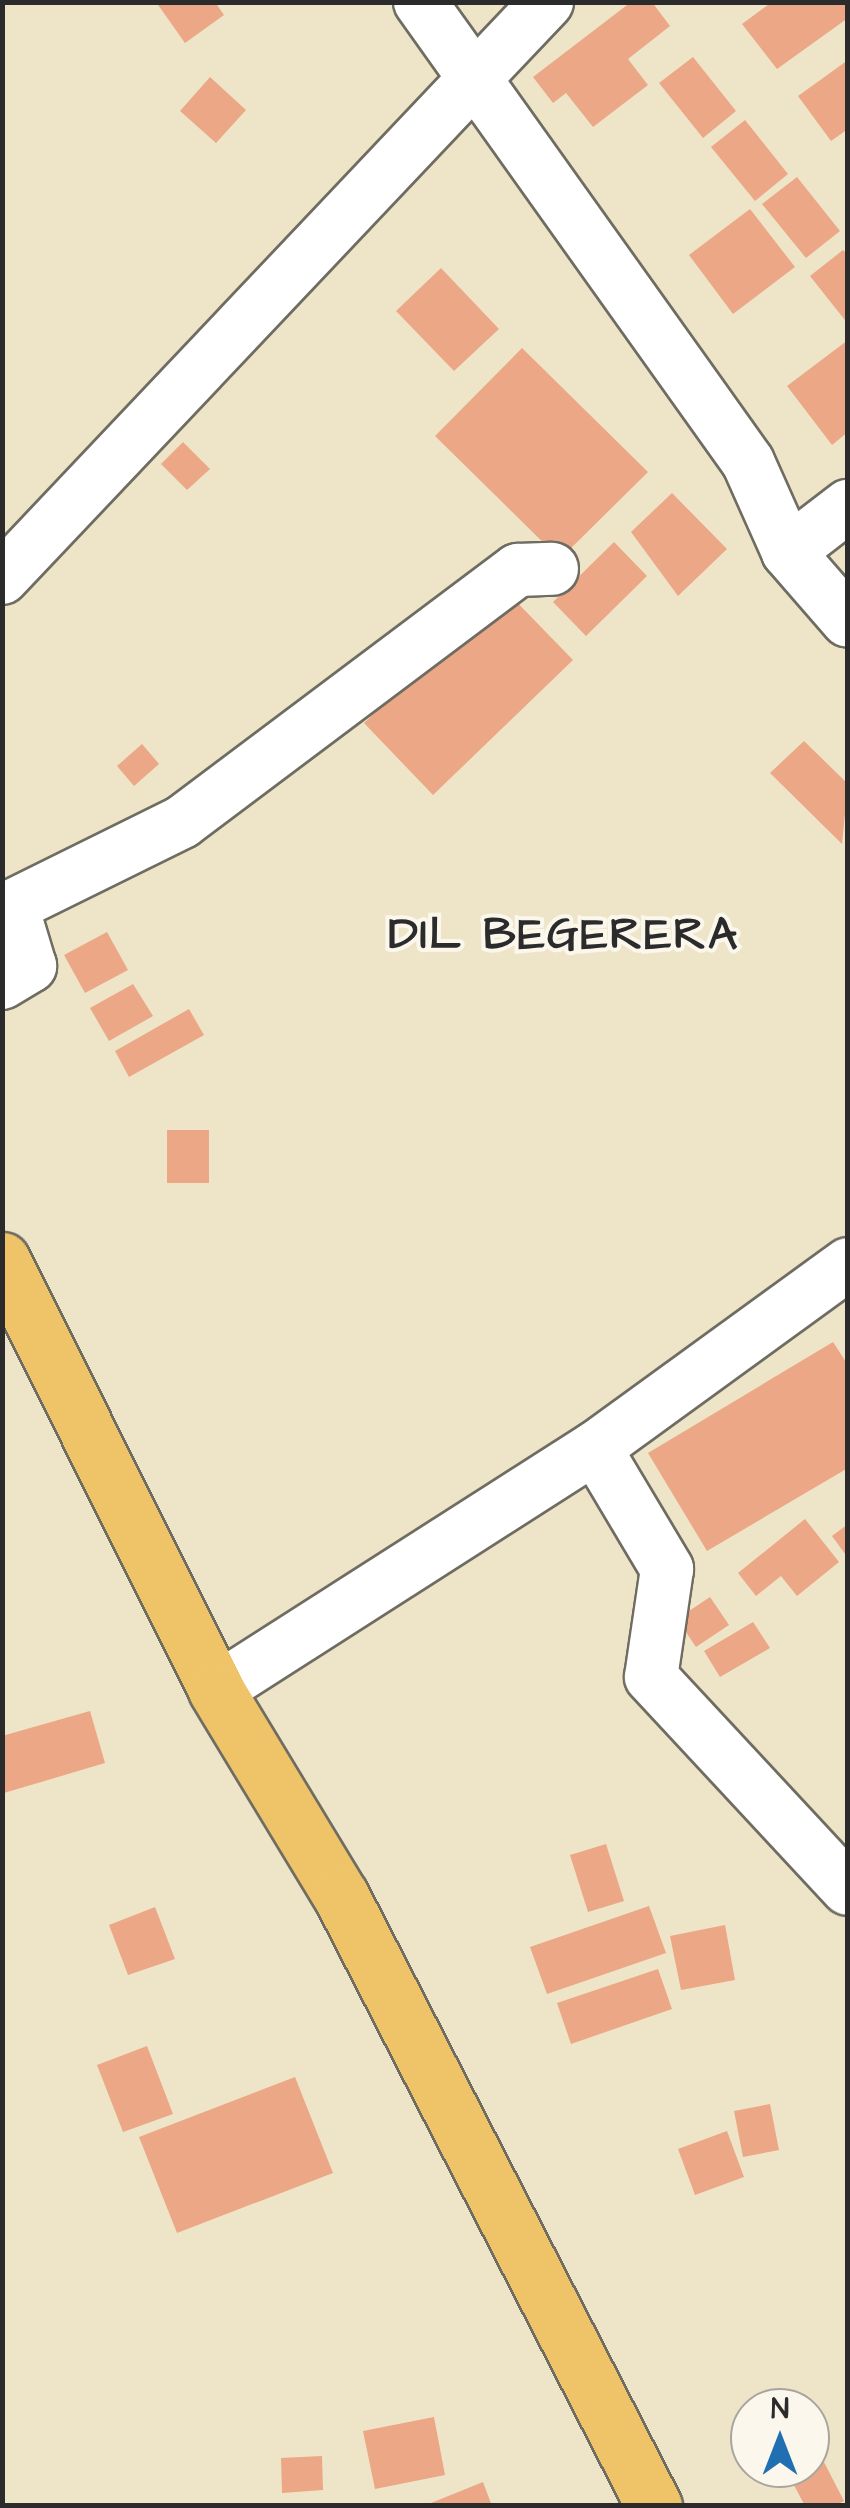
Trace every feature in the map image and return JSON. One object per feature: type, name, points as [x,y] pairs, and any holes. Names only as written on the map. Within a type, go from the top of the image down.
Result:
[{"type":"main road","points":[[2,1260],[216,1690],[341,1896],[654,2506]]},
{"type":"street","points":[[420,2],[478,77],[748,462],[788,552],[848,621]]},
{"type":"street","points":[[2,578],[547,2]]},
{"type":"street","points":[[788,552],[848,506]]},
{"type":"street","points":[[2,984],[30,966],[12,906],[182,822],[518,570],[552,569]]},
{"type":"street","points":[[216,1690],[595,1448],[847,1267]]},
{"type":"street","points":[[595,1448],[667,1570],[651,1677],[848,1889]]},
{"type":"building","points":[[156,2],[215,2],[224,15],[185,43]]},
{"type":"building","points":[[631,2],[652,2],[670,26],[628,59],[648,85],[593,127],[566,93],[553,103],[533,77]]},
{"type":"building","points":[[772,2],[848,2],[848,18],[777,69],[742,24]]},
{"type":"building","points":[[693,57],[736,111],[703,138],[659,83]]},
{"type":"building","points":[[848,60],[848,129],[831,141],[798,96]]},
{"type":"building","points":[[210,77],[246,110],[216,143],[180,111]]},
{"type":"building","points":[[745,120],[788,174],[755,201],[711,147]]},
{"type":"building","points":[[797,177],[840,231],[806,258],[762,204]]},
{"type":"building","points":[[750,209],[795,267],[733,314],[689,255]]},
{"type":"building","points":[[843,250],[848,255],[848,324],[810,276]]},
{"type":"building","points":[[441,268],[499,329],[454,371],[396,311]]},
{"type":"building","points":[[848,340],[848,432],[832,445],[787,386]]},
{"type":"building","points":[[522,348],[648,472],[560,559],[435,436]]},
{"type":"building","points":[[183,442],[210,469],[187,490],[161,464]]},
{"type":"building","points":[[672,493],[727,549],[678,596],[631,532]]},
{"type":"building","points":[[614,542],[647,576],[586,636],[553,602]]},
{"type":"building","points":[[504,589],[573,660],[433,795],[364,723]]},
{"type":"building","points":[[804,741],[848,784],[842,844],[770,773]]},
{"type":"building","points":[[142,744],[159,764],[134,786],[117,766]]},
{"type":"building","points":[[107,932],[128,970],[85,993],[64,955]]},
{"type":"building","points":[[133,984],[153,1016],[109,1041],[90,1008]]},
{"type":"building","points":[[189,1009],[204,1035],[129,1077],[115,1051]]},
{"type":"building","points":[[167,1130],[209,1130],[209,1183],[167,1183]]},
{"type":"building","points":[[833,1342],[848,1365],[848,1468],[707,1551],[648,1453]]},
{"type":"building","points":[[805,1519],[839,1562],[797,1596],[781,1576],[756,1596],[738,1573]]},
{"type":"building","points":[[848,1524],[848,1558],[832,1536]]},
{"type":"building","points":[[710,1597],[729,1625],[696,1647],[677,1619]]},
{"type":"building","points":[[753,1622],[770,1648],[720,1677],[704,1651]]},
{"type":"building","points":[[90,1711],[105,1763],[4,1793],[2,1736]]},
{"type":"building","points":[[606,1844],[624,1901],[588,1912],[570,1855]]},
{"type":"building","points":[[649,1906],[666,1953],[547,1994],[530,1947]]},
{"type":"building","points":[[155,1907],[175,1959],[128,1975],[109,1925]]},
{"type":"building","points":[[725,1925],[735,1980],[681,1990],[670,1936]]},
{"type":"building","points":[[658,1969],[672,2009],[571,2044],[557,2003]]},
{"type":"building","points":[[147,2046],[173,2114],[123,2132],[97,2065]]},
{"type":"building","points":[[295,2077],[333,2173],[177,2233],[139,2137]]},
{"type":"building","points":[[770,2104],[779,2150],[743,2157],[734,2111]]},
{"type":"building","points":[[727,2131],[744,2177],[695,2195],[678,2149]]},
{"type":"building","points":[[434,2417],[445,2475],[375,2489],[363,2431]]},
{"type":"building","points":[[322,2456],[323,2490],[282,2493],[281,2458]]},
{"type":"building","points":[[830,2474],[844,2501],[834,2506],[805,2506],[796,2488],[830,2488]]},
{"type":"building","points":[[483,2482],[492,2506],[426,2506],[426,2505]]},
{"type":"district","name":"DIL BEGERERA","points":[[564,936]]}]
